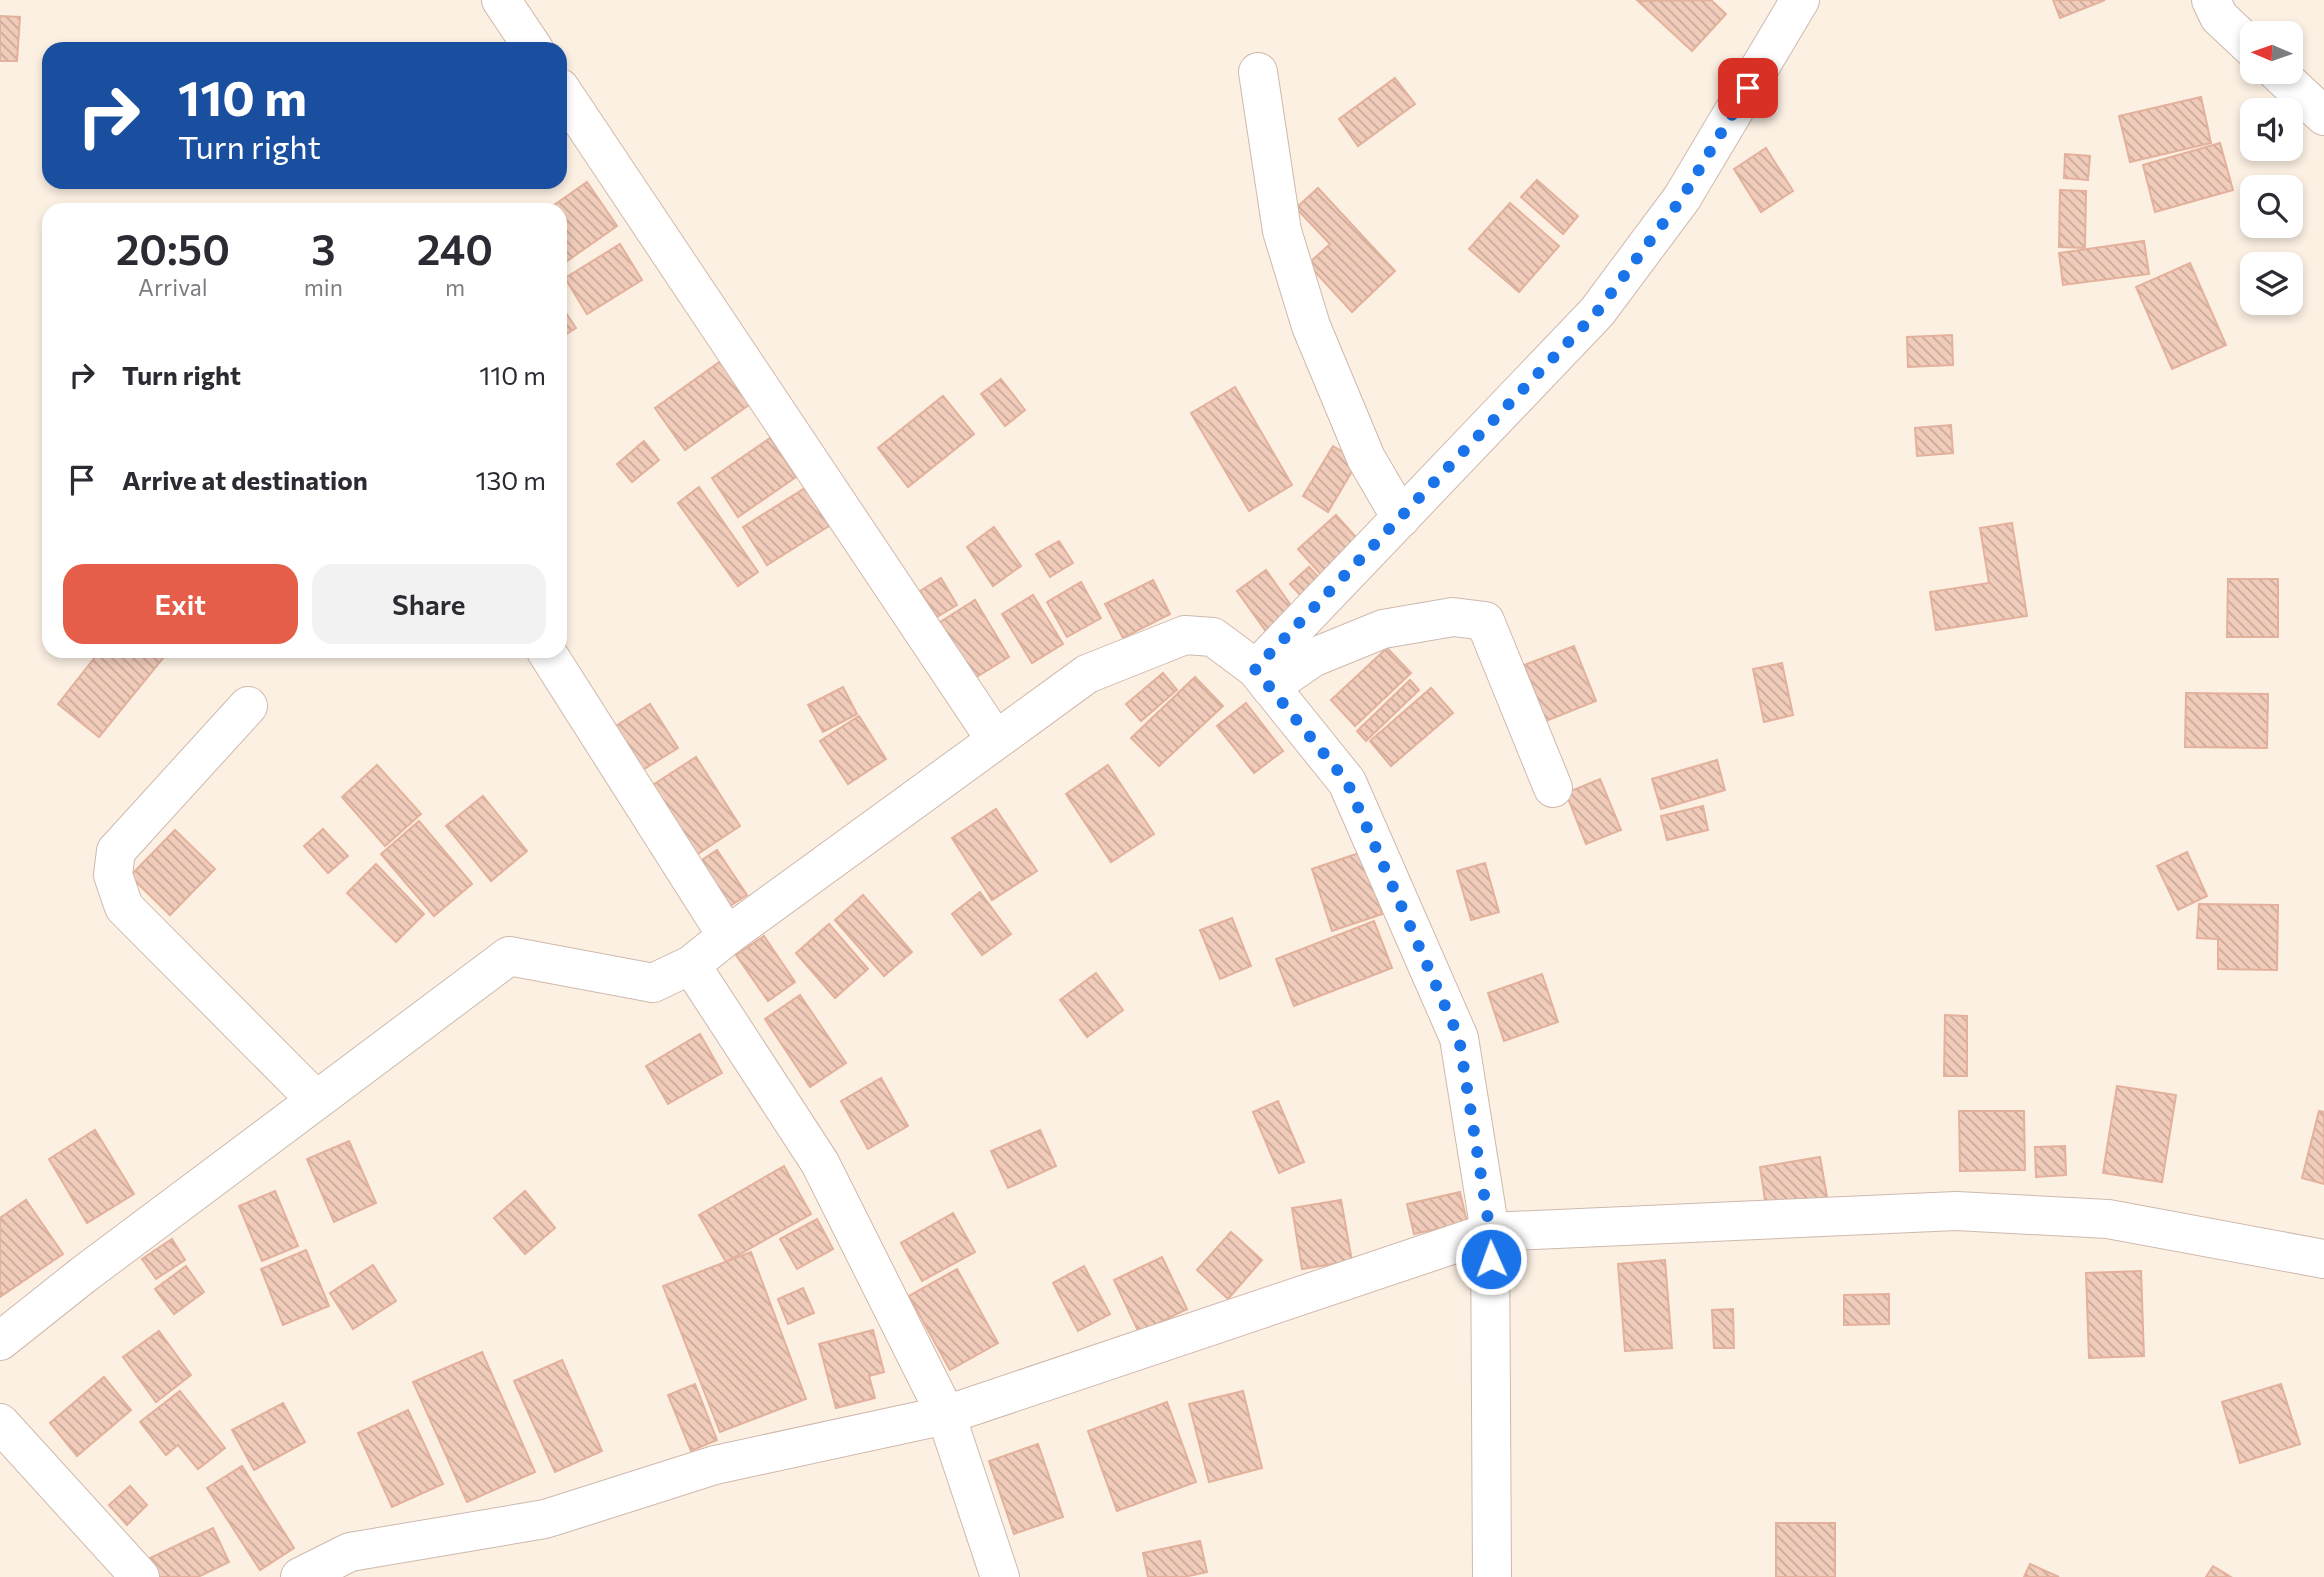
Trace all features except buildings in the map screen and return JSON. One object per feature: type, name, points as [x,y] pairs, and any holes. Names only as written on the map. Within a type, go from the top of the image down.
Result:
[{"type":"street","points":[[501,0],[529,42]]},
{"type":"street","points":[[1263,678],[1401,519],[1597,312],[1682,198],[1800,0]]},
{"type":"street","points":[[2211,0],[2219,17],[2240,37]]},
{"type":"street","points":[[1258,72],[1282,232],[1311,326],[1366,458],[1401,519]]},
{"type":"street","points":[[2290,84],[2324,116]]},
{"type":"street","points":[[567,98],[995,739]]},
{"type":"street","points":[[1263,678],[1383,629],[1453,617],[1485,621],[1553,788]]},
{"type":"street","points":[[0,1341],[83,1275],[509,956],[653,983],[691,965],[995,739],[1087,674],[1185,635],[1213,637],[1263,678],[1347,782],[1459,1038],[1490,1232],[1492,1577]]},
{"type":"street","points":[[550,658],[727,936]]},
{"type":"street","points":[[248,706],[116,851],[113,875],[124,907],[316,1100]]},
{"type":"street","points":[[691,965],[820,1163],[946,1415],[1000,1577]]},
{"type":"street","points":[[300,1577],[350,1552],[545,1519],[715,1465],[946,1415],[1490,1232],[1956,1211],[2108,1219],[2324,1259]]},
{"type":"street","points":[[0,1423],[140,1577]]},
{"type":"route","points":[[1491,1259],[1490,1232],[1459,1038],[1347,782],[1255,669],[1597,312],[1682,198],[1748,88]]}]
